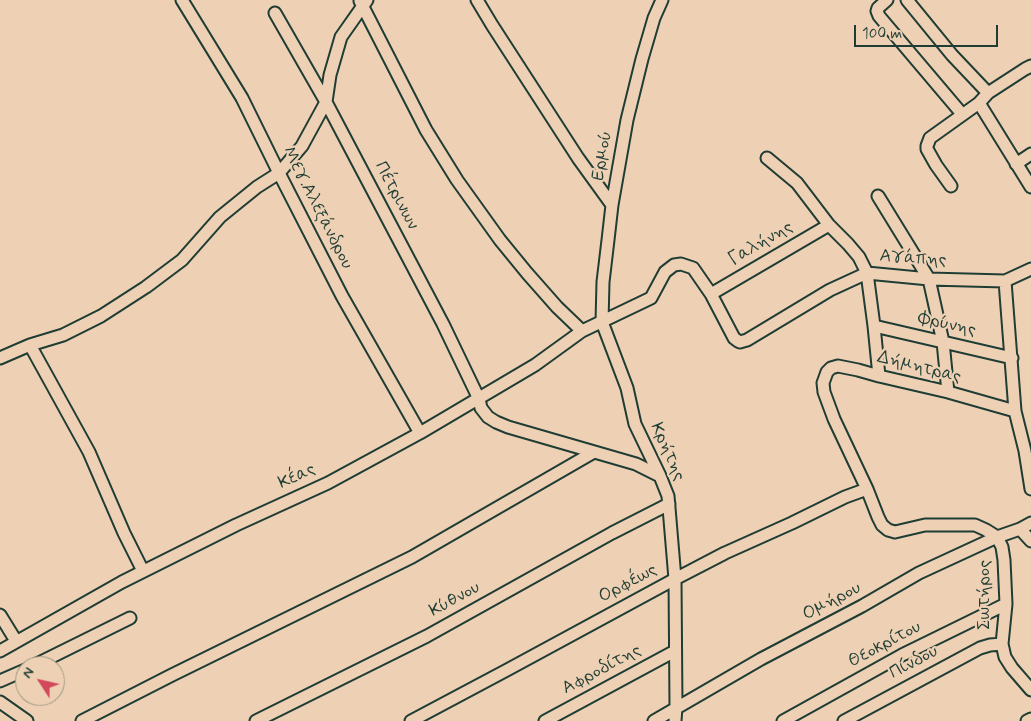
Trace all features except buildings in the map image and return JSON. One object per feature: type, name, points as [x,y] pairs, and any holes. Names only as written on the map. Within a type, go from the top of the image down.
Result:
[{"type":"street","name":"Μεγ.Αλεξάνδρου","points":[[182,0],[242,98],[342,296],[420,433]]},
{"type":"street","points":[[477,0],[578,158],[612,205]]},
{"type":"street","name":"Ερμού","points":[[602,322],[602,282],[612,205],[640,68],[654,18],[662,0]]},
{"type":"street","points":[[887,0],[878,8],[878,14],[962,114]]},
{"type":"street","points":[[907,0],[952,55],[988,93]]},
{"type":"street","points":[[0,358],[30,345],[63,335],[101,316],[146,287],[182,260],[220,217],[257,187],[279,173],[302,146],[326,102],[330,75],[341,37],[363,2]]},
{"type":"street","points":[[363,2],[426,130],[457,180],[500,240],[527,273],[557,307],[582,331]]},
{"type":"street","name":"Πέτρινων","points":[[275,14],[326,102],[443,324],[488,417],[496,422],[636,464],[660,476]]},
{"type":"street","points":[[951,186],[936,165],[928,149],[927,146],[930,138],[979,103],[988,93],[1031,66]]},
{"type":"street","points":[[979,103],[1031,187]]},
{"type":"street","points":[[1016,164],[1031,154]]},
{"type":"street","points":[[767,158],[797,183],[829,225],[859,257],[867,273],[879,376]]},
{"type":"street","points":[[878,196],[930,279],[943,342],[948,392]]},
{"type":"street","name":"Γαλήνης","points":[[711,294],[829,225]]},
{"type":"street","name":"Κέας","points":[[0,650],[143,571],[328,482],[420,433],[535,365],[582,331],[651,298],[664,272],[674,266],[681,264],[693,268],[711,294],[734,338],[738,342],[747,340]]},
{"type":"street","name":"Αγάπης","points":[[747,340],[830,290],[867,273],[930,279],[1005,281],[1031,269]]},
{"type":"street","points":[[1005,281],[1015,412],[1025,451],[1031,489]]},
{"type":"street","name":"Κρήτης","points":[[602,322],[627,388],[635,424],[668,496],[674,578],[675,721]]},
{"type":"street","name":"Φρύνης","points":[[874,326],[1012,358]]},
{"type":"street","points":[[30,345],[89,452],[124,533],[143,571]]},
{"type":"street","name":"Δήμητρας","points":[[867,489],[834,420],[824,392],[823,383],[826,372],[831,368],[838,366],[858,370],[948,392],[1015,412]]},
{"type":"street","points":[[82,721],[412,556],[594,452]]},
{"type":"street","name":"Σωτήρος","points":[[867,489],[882,525],[888,530],[895,532],[926,525],[975,525],[997,537],[1002,547],[1004,560],[1006,604],[1002,644],[1005,657],[1031,690]]},
{"type":"street","name":"Ορφέως","points":[[411,721],[674,578],[845,497],[867,489]]},
{"type":"street","name":"Κύθνου","points":[[256,721],[427,636],[668,504]]},
{"type":"street","name":"Ομήρου","points":[[654,721],[761,659],[919,574],[1031,523]]},
{"type":"street","points":[[1020,529],[1031,541]]},
{"type":"street","name":"Θεοκρίτου","points":[[783,721],[902,655],[1006,604]]},
{"type":"street","points":[[0,615],[16,641]]},
{"type":"street","points":[[53,656],[130,618]]},
{"type":"street","name":"Πίνδου","points":[[844,721],[980,648],[1002,644]]},
{"type":"street","name":"Αφροδίτης","points":[[545,721],[676,651]]},
{"type":"street","points":[[0,681],[15,674]]},
{"type":"street","points":[[0,702],[27,721]]}]
